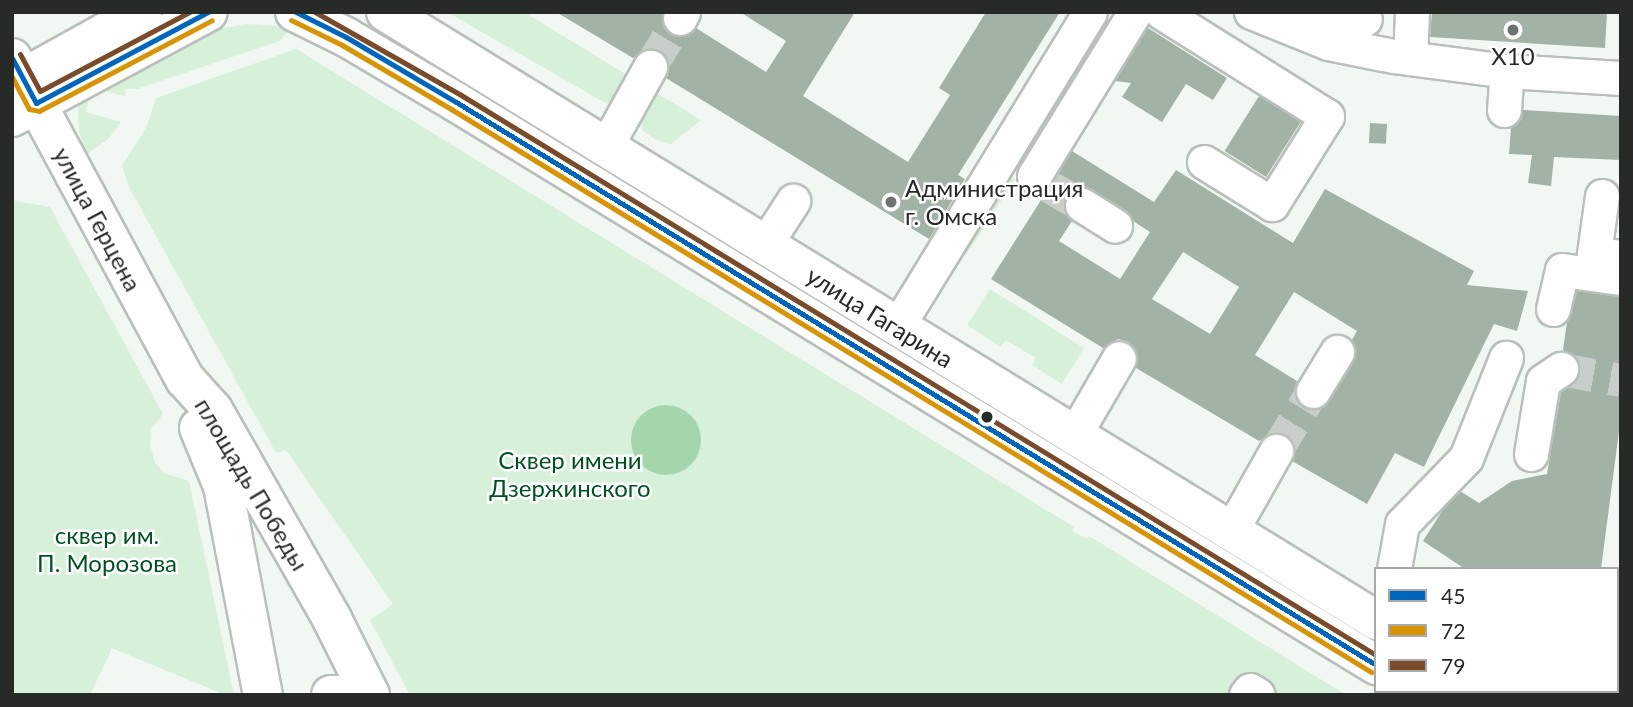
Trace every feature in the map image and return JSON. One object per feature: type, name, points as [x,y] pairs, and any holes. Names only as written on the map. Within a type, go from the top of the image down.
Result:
[{"type":"main road","points":[[19,88],[142,12]]},
{"type":"main road","points":[[19,88],[208,12]]},
{"type":"main road","name":"улица Гагарина","points":[[386,12],[1073,437],[1374,619]]},
{"type":"main road","name":"улица Гагарина","points":[[301,14],[685,242],[1374,665]]},
{"type":"main road","name":"улица Герцена","points":[[19,88],[185,379]]},
{"type":"main road","points":[[685,242],[704,210]]},
{"type":"main road","name":"площадь Победы","points":[[185,379],[195,421],[223,486],[263,695]]},
{"type":"main road","name":"площадь Победы","points":[[185,379],[213,410],[337,629],[370,695]]},
{"type":"main road","points":[[331,695],[350,695]]},
{"type":"street","points":[[897,327],[1090,12]]},
{"type":"street","points":[[1003,156],[1042,181],[1135,12]]},
{"type":"street","points":[[1161,12],[1327,116],[1272,204],[1204,162]]},
{"type":"street","points":[[1251,12],[1328,43],[1401,57],[1507,71],[1621,78]]},
{"type":"street","points":[[1401,57],[1412,12]]},
{"type":"street","points":[[1292,29],[1308,14],[1380,16],[1401,57]]},
{"type":"street","points":[[605,148],[650,67]]},
{"type":"street","points":[[1504,110],[1507,71]]},
{"type":"street","points":[[1602,196],[1594,254],[1621,257]]},
{"type":"street","points":[[764,246],[793,201]]},
{"type":"street","points":[[1082,205],[1115,226]]},
{"type":"street","points":[[1553,309],[1562,270],[1621,278]]},
{"type":"street","points":[[1313,391],[1337,352]]},
{"type":"street","points":[[1073,437],[1119,358]]},
{"type":"street","points":[[1394,567],[1402,524],[1466,458],[1506,358]]},
{"type":"street","points":[[1531,454],[1543,381],[1561,369]]},
{"type":"street","points":[[1231,531],[1276,451]]},
{"type":"street","points":[[1246,695],[1250,690],[1258,695]]},
{"type":"green space","points":[[447,12],[524,12],[701,120],[671,144],[656,140],[642,130],[641,119],[617,102],[607,104]]},
{"type":"green space","points":[[246,24],[291,27],[280,41],[137,89],[126,89],[125,96],[93,88],[214,30]]},
{"type":"green space","name":"Сквер имени Дзержинского","points":[[296,49],[1074,527],[1072,531],[1087,539],[1089,536],[1346,695],[410,695],[370,620],[393,604],[286,450],[276,453],[129,187],[122,166],[147,126],[156,98]]},
{"type":"green space","points":[[91,89],[86,112],[121,122],[108,139],[87,154],[79,132],[78,111],[80,101]]},
{"type":"green space","points":[[1015,179],[966,255],[956,249],[997,183]]},
{"type":"green space","name":"сквер им. П. Морозова","points":[[12,200],[50,207],[163,414],[151,430],[150,445],[155,463],[164,473],[189,481],[234,695],[225,695],[112,648],[90,695],[12,695]]},
{"type":"green space","points":[[990,289],[1084,348],[1062,384],[1032,365],[1036,358],[1006,340],[1000,347],[967,325]]},
{"type":"shaded area","points":[[659,405],[673,405],[686,411],[695,420],[701,440],[699,453],[691,465],[673,475],[659,475],[646,469],[637,460],[631,447],[631,433],[637,420],[646,411]]},
{"type":"building","points":[[556,12],[662,12],[664,28],[671,35],[682,37],[696,28],[766,72],[786,41],[740,12],[855,12],[803,96],[908,162],[950,95],[939,88],[986,12],[1060,12],[958,175],[965,179],[929,239],[666,78],[669,66],[660,51],[649,48],[633,58]]},
{"type":"building","points":[[1432,12],[1607,12],[1605,48],[1430,37]]},
{"type":"building","points":[[1148,28],[1227,78],[1213,100],[1186,84],[1162,122],[1122,97],[1131,83],[1115,81]]},
{"type":"building","points":[[1259,96],[1301,122],[1266,177],[1225,151]]},
{"type":"building","points":[[1523,110],[1621,116],[1621,160],[1554,157],[1551,186],[1528,183],[1532,155],[1509,154],[1511,128],[1519,121]]},
{"type":"building","points":[[1370,123],[1387,124],[1386,144],[1369,143]]},
{"type":"building","points":[[1072,151],[1154,202],[1176,170],[1293,243],[1325,189],[1474,271],[1467,285],[1528,291],[1517,331],[1494,324],[1424,467],[1395,453],[1367,504],[1292,461],[1295,450],[1286,435],[1275,432],[1259,441],[1136,368],[1138,357],[1129,342],[1118,339],[1103,348],[991,279]],"holes":[[[1084,186],[1125,210],[1133,221],[1150,232],[1120,279],[1059,241],[1072,221],[1065,213],[1065,195],[1074,188]],[[1183,252],[1239,287],[1210,334],[1152,299]],[[1294,292],[1357,331],[1352,340],[1356,352],[1353,362],[1329,402],[1313,410],[1304,408],[1296,401],[1294,391],[1297,381],[1255,355]]]},
{"type":"building","points":[[1577,291],[1621,297],[1621,416],[1601,567],[1462,567],[1423,541],[1444,508],[1460,491],[1479,503],[1512,481],[1547,474],[1561,392],[1578,378],[1580,368],[1577,358],[1563,350],[1567,322]]},
{"type":"tunnel","points":[[650,67],[680,18]]},
{"type":"tunnel","points":[[1049,186],[1082,205]]},
{"type":"tunnel","points":[[1561,369],[1621,380]]},
{"type":"tunnel","points":[[1276,451],[1313,391]]},
{"type":"transit line","name":"79","points":[[20,54],[40,91],[189,12]]},
{"type":"transit line","name":"45","points":[[12,58],[36,103],[208,12]]},
{"type":"transit line","name":"45","points":[[296,12],[346,37],[456,102],[1374,664]]},
{"type":"transit line","name":"79","points":[[315,12],[461,95],[1374,654]]},
{"type":"transit line","name":"72","points":[[12,77],[29,109],[39,111],[212,20]]},
{"type":"transit line","name":"72","points":[[291,20],[342,45],[451,109],[1371,672]]},
{"type":"place","name":"Х10","points":[[1513,30]]},
{"type":"place","name":"Администрация г. Омска","points":[[891,202]]}]
